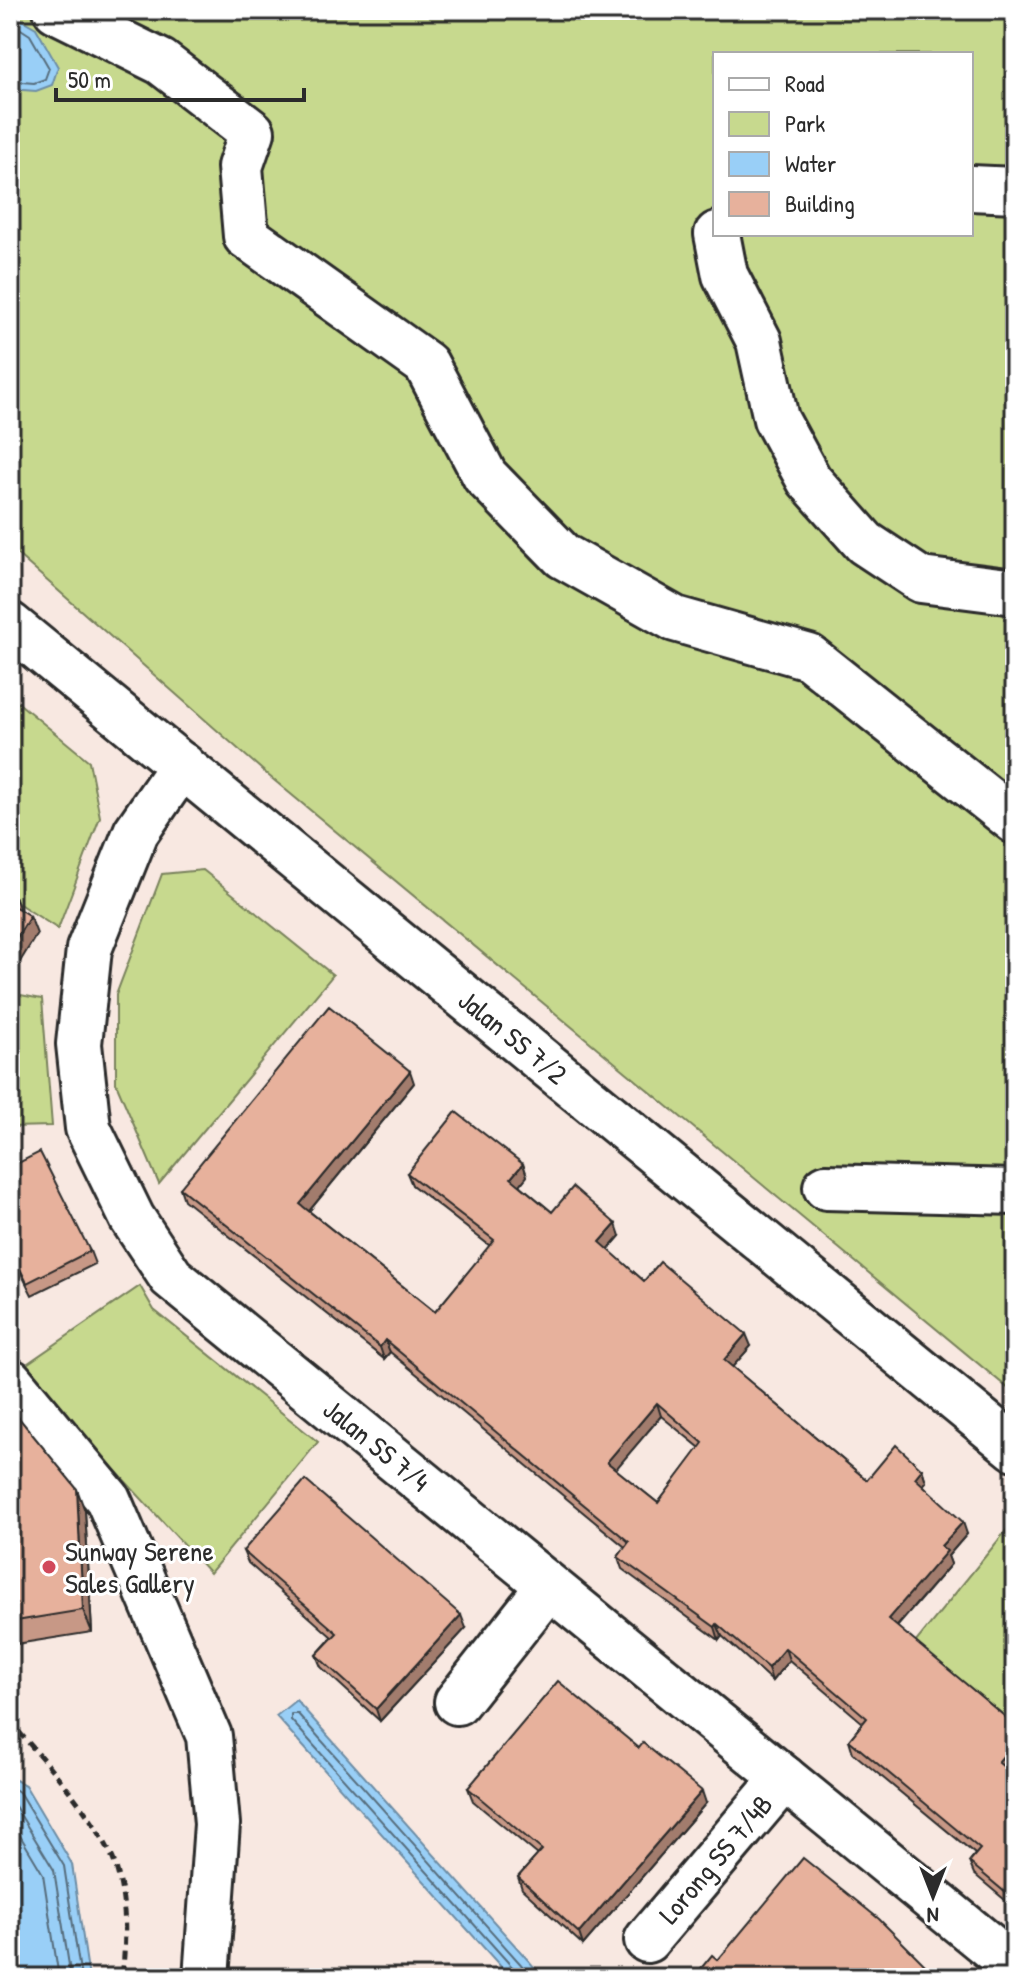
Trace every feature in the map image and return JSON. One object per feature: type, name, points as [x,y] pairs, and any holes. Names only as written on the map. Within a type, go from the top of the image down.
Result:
[{"type":"street","points":[[56,10],[161,62],[252,132],[240,167],[246,236],[426,364],[485,476],[563,556],[675,619],[809,657],[1015,821]]},
{"type":"street","points":[[973,188],[1015,190]]},
{"type":"street","points":[[717,236],[725,275],[759,341],[776,419],[809,480],[865,543],[921,580],[1015,592]]},
{"type":"street","name":"Jalan SS 7/2","points":[[10,625],[1015,1448]]},
{"type":"street","name":"Jalan SS 7/4","points":[[182,765],[136,832],[89,949],[79,1044],[88,1128],[132,1218],[171,1277],[1015,1967]]},
{"type":"street","points":[[826,1187],[1015,1192]]},
{"type":"street","points":[[10,1381],[108,1499],[209,1736],[217,1824],[208,1975]]},
{"type":"street","points":[[457,1702],[548,1587]]},
{"type":"street","name":"Lorong SS 7/4B","points":[[647,1940],[784,1778]]},
{"type":"path","points":[[10,1722],[97,1829],[116,1867],[126,1918],[122,1978]]},
{"type":"green space","points":[[10,10],[1015,10],[1015,1394],[269,776],[10,548]]},
{"type":"green space","points":[[10,696],[89,761],[100,817],[58,929],[10,898]]},
{"type":"green space","points":[[203,870],[333,975],[159,1184],[116,1083],[116,995],[162,874]]},
{"type":"green space","points":[[10,993],[42,999],[52,1126],[10,1127]]},
{"type":"green space","points":[[140,1286],[154,1310],[318,1442],[210,1573],[21,1368]]},
{"type":"green space","points":[[1009,1527],[1015,1532],[1015,1724],[915,1643]]},
{"type":"water","points":[[10,13],[36,28],[58,67],[52,85],[36,91],[10,89]]},
{"type":"water","points":[[296,1700],[544,1978],[511,1978],[276,1716]]},
{"type":"water","points":[[10,1777],[25,1785],[72,1864],[89,1978],[10,1978]]},
{"type":"building","points":[[10,895],[16,899],[12,905],[30,916],[10,949]]},
{"type":"building","points":[[329,1006],[410,1071],[300,1204],[435,1312],[494,1240],[407,1173],[456,1112],[523,1164],[511,1178],[552,1212],[573,1187],[616,1224],[600,1242],[644,1281],[660,1262],[746,1334],[724,1360],[867,1480],[896,1445],[922,1469],[915,1478],[963,1522],[941,1546],[947,1551],[888,1619],[1015,1725],[1015,1742],[998,1762],[1015,1776],[1015,1883],[1006,1893],[969,1862],[980,1849],[849,1740],[867,1718],[785,1648],[768,1668],[717,1624],[715,1627],[618,1557],[629,1542],[385,1340],[380,1347],[180,1188]],"holes":[[[657,1403],[703,1443],[658,1503],[607,1462]]]},
{"type":"building","points":[[40,1152],[90,1251],[27,1283],[10,1248],[10,1167]]},
{"type":"building","name":"Sunway Serene Sales Gallery","points":[[10,1407],[77,1489],[83,1610],[10,1622]]},
{"type":"building","points":[[305,1480],[461,1615],[376,1709],[316,1655],[337,1633],[243,1551]]},
{"type":"building","points":[[558,1681],[639,1748],[643,1743],[702,1791],[579,1933],[518,1877],[542,1850],[468,1788]]},
{"type":"building","points":[[803,1858],[879,1919],[936,1976],[693,1978],[712,1955],[718,1960]]},
{"type":"place","name":"Sunway Serene Sales Gallery","points":[[49,1567]]}]
